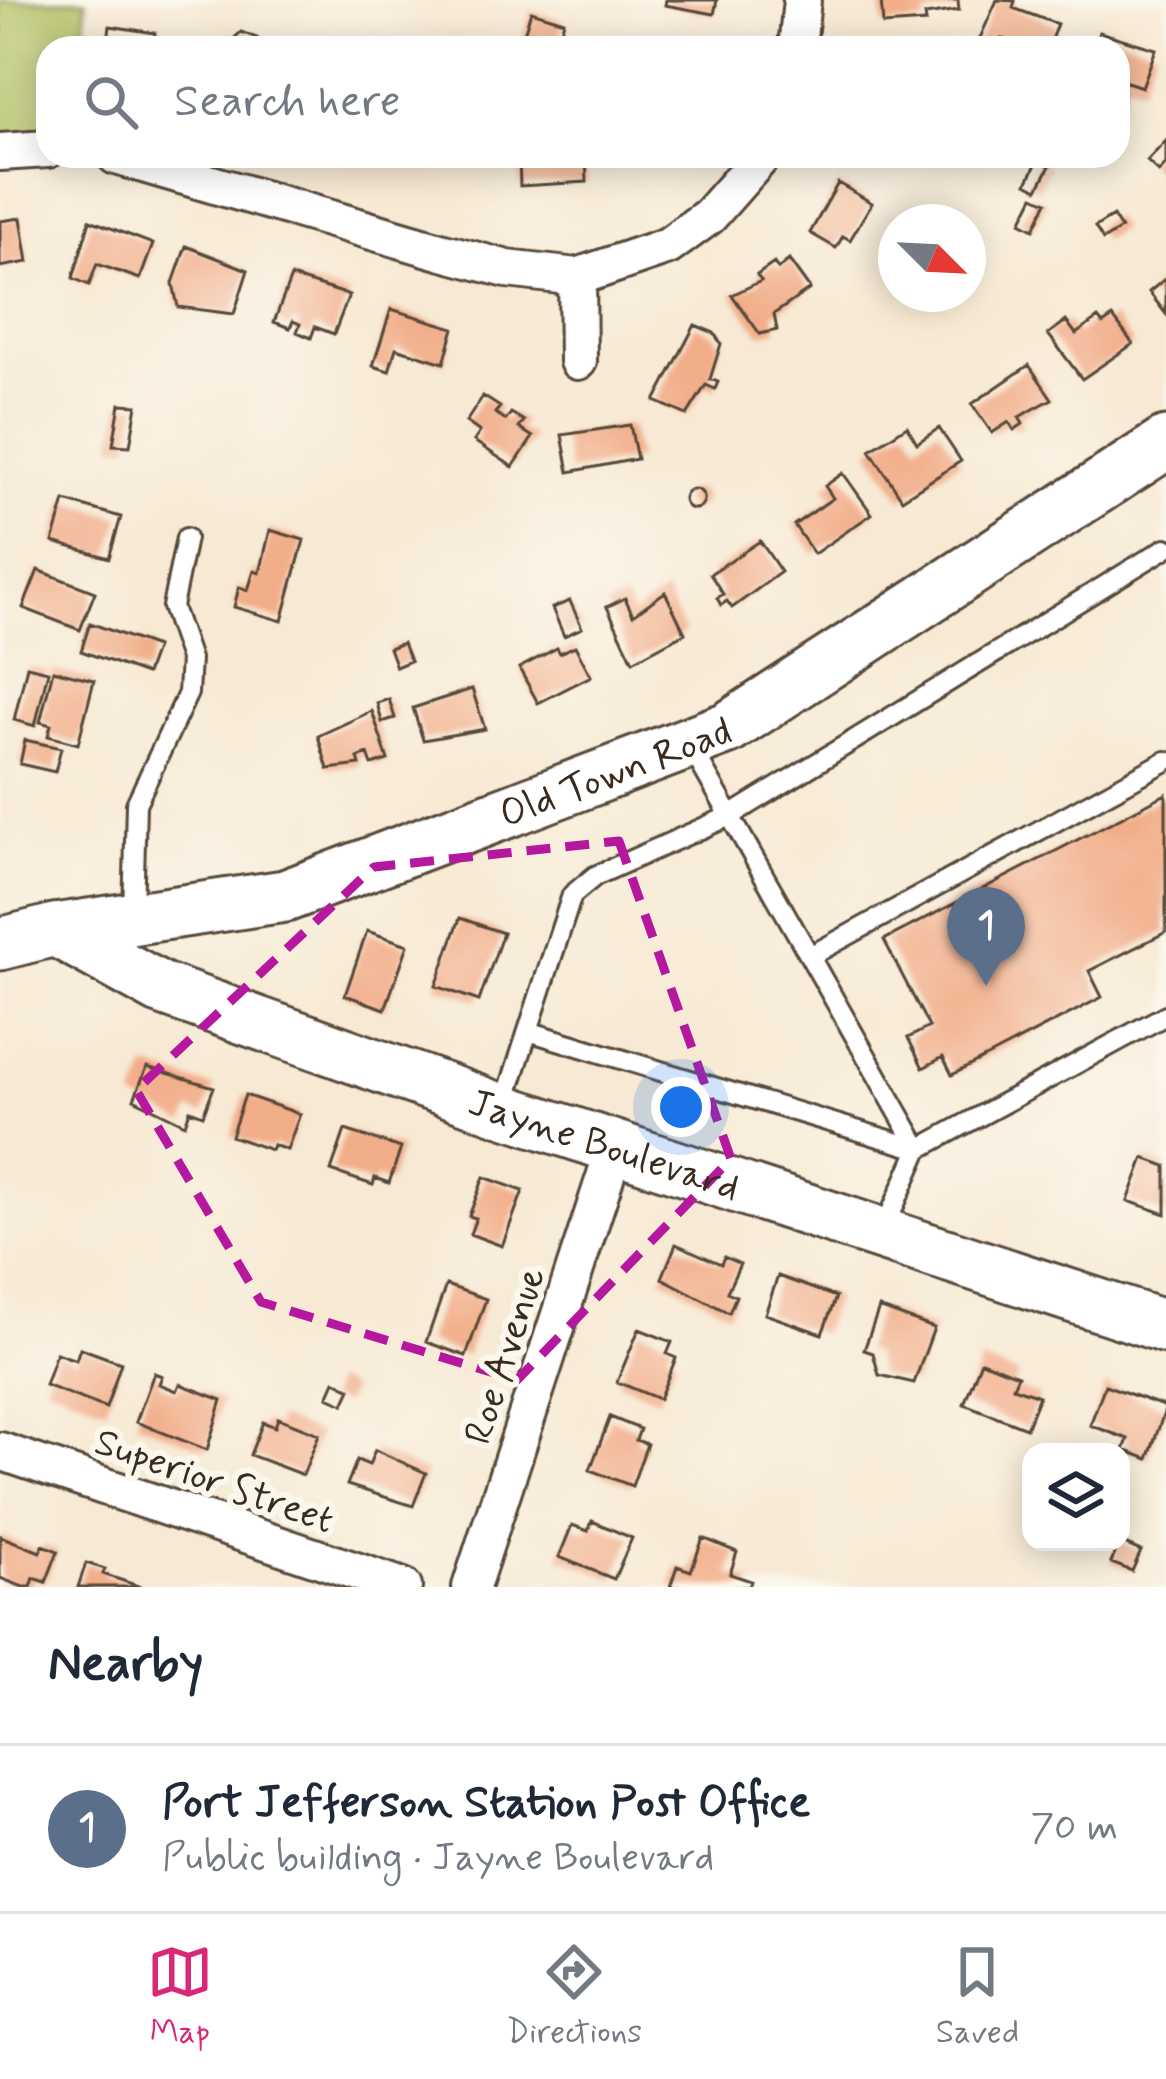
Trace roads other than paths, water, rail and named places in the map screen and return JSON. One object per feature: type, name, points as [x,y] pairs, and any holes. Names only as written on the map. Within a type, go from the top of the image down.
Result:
[{"type":"main road","name":"Old Town Road","points":[[0,944],[55,930],[285,896],[728,728],[1166,443]]},
{"type":"main road","name":"Jayne Boulevard","points":[[55,930],[160,988],[614,1150],[1166,1327]]},
{"type":"street","points":[[798,36],[802,0]]},
{"type":"street","points":[[0,152],[36,150]]},
{"type":"street","points":[[157,168],[507,269],[577,277],[668,246],[709,216],[751,168]]},
{"type":"street","points":[[577,277],[578,362]]},
{"type":"street","name":"Roe Avenue","points":[[471,1587],[614,1150]]},
{"type":"street","name":"Superior Street","points":[[0,1450],[403,1587]]},
{"type":"lane","points":[[132,919],[136,804],[188,693],[190,658],[172,608],[186,538]]},
{"type":"lane","points":[[502,1110],[572,896],[595,875],[732,814],[1166,548]]},
{"type":"lane","points":[[688,743],[920,1149]]},
{"type":"lane","points":[[812,955],[1166,761]]},
{"type":"lane","points":[[881,1236],[920,1149],[1166,1016]]},
{"type":"lane","points":[[528,1031],[920,1149]]},
{"type":"place","name":"Port Jefferson Station Post Office","points":[[986,986]]}]
